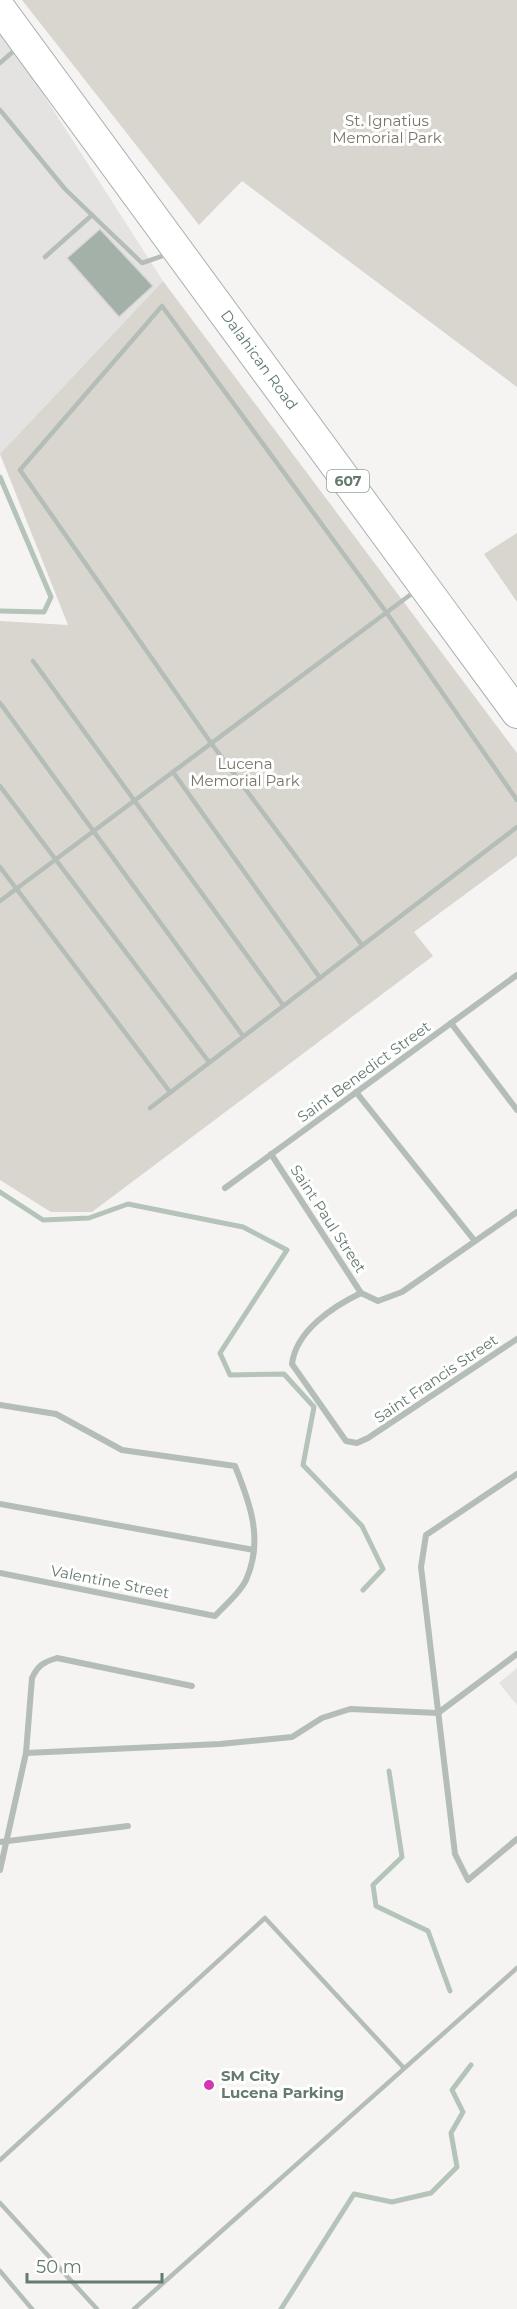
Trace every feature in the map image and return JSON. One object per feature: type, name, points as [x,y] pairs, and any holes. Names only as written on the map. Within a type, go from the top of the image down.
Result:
[{"type":"main road","name":"Dalahican Road","points":[[0,8],[179,249],[517,713]]},
{"type":"street","name":"Saint Benedict Street","points":[[225,1188],[517,975]]},
{"type":"street","points":[[451,1023],[517,1110]]},
{"type":"street","points":[[356,1092],[474,1240]]},
{"type":"street","name":"Saint Paul Street","points":[[272,1154],[361,1293],[378,1301],[402,1292],[517,1212]]},
{"type":"street","name":"Saint Francis Street","points":[[361,1293],[339,1303],[315,1324],[294,1349],[292,1364],[346,1440],[357,1443],[368,1438],[517,1339]]},
{"type":"street","points":[[0,1405],[56,1414],[122,1450],[235,1466],[253,1509],[254,1550],[0,1504]]},
{"type":"street","points":[[517,1474],[426,1535],[421,1566],[454,1854],[468,1880],[517,1839]]},
{"type":"street","name":"Valentine Street","points":[[0,1573],[215,1616],[245,1581],[254,1550]]},
{"type":"street","points":[[26,1753],[220,1744],[292,1737],[322,1718],[350,1709],[438,1713],[517,1654]]},
{"type":"street","points":[[0,1870],[3,1842],[26,1753],[33,1678],[36,1668],[45,1661],[57,1658],[192,1686]]},
{"type":"street","points":[[3,1842],[128,1826]]},
{"type":"lane","points":[[0,63],[24,42]]},
{"type":"lane","points":[[0,110],[48,171],[142,264],[179,249]]},
{"type":"lane","points":[[45,257],[92,215]]},
{"type":"lane","points":[[362,945],[211,743],[20,470],[162,306],[386,612],[517,800]]},
{"type":"lane","points":[[0,901],[423,584]]},
{"type":"lane","points":[[33,661],[283,1005]]},
{"type":"lane","points":[[0,703],[243,1036]]},
{"type":"lane","points":[[173,772],[320,978]]},
{"type":"lane","points":[[0,786],[209,1062]]},
{"type":"lane","points":[[150,1108],[517,827]]},
{"type":"lane","points":[[0,867],[170,1092]]},
{"type":"lane","points":[[0,2160],[266,1918],[403,2067]]},
{"type":"lane","points":[[134,2309],[403,2067],[517,1968]]},
{"type":"lane","points":[[0,2203],[97,2309]]},
{"type":"lane","points":[[0,2271],[32,2309]]},
{"type":"lane","points":[[22,2309],[28,2303]]},
{"type":"shaded area","points":[[0,27],[163,281],[0,454]]},
{"type":"shaded area","points":[[517,1668],[517,1705],[499,1683]]},
{"type":"green space","name":"St. Ignatius Memorial Park","points":[[22,0],[517,0],[517,387],[242,181],[199,225]]},
{"type":"green space","name":"Lucena Memorial Park","points":[[163,281],[517,753],[517,856],[414,932],[433,956],[92,1212],[51,1212],[0,1180],[0,621],[68,625],[0,454]]},
{"type":"green space","points":[[517,533],[517,602],[484,554]]},
{"type":"building","points":[[100,229],[153,286],[119,317],[67,258]]},
{"type":"waterway","points":[[0,477],[51,597],[44,612],[0,611]]},
{"type":"waterway","points":[[0,1192],[43,1220],[89,1218],[128,1204],[243,1227],[287,1250],[220,1353],[230,1375],[284,1374],[314,1407],[303,1465],[362,1526],[383,1569],[363,1590]]},
{"type":"waterway","points":[[389,1771],[402,1857],[373,1885],[376,1906],[428,1931],[450,1991]]},
{"type":"waterway","points":[[281,2309],[354,2194],[392,2202],[431,2193],[457,2167],[451,2133],[463,2112],[452,2090],[471,2065]]},
{"type":"place","name":"SM City Lucena Parking","points":[[209,2085]]}]
